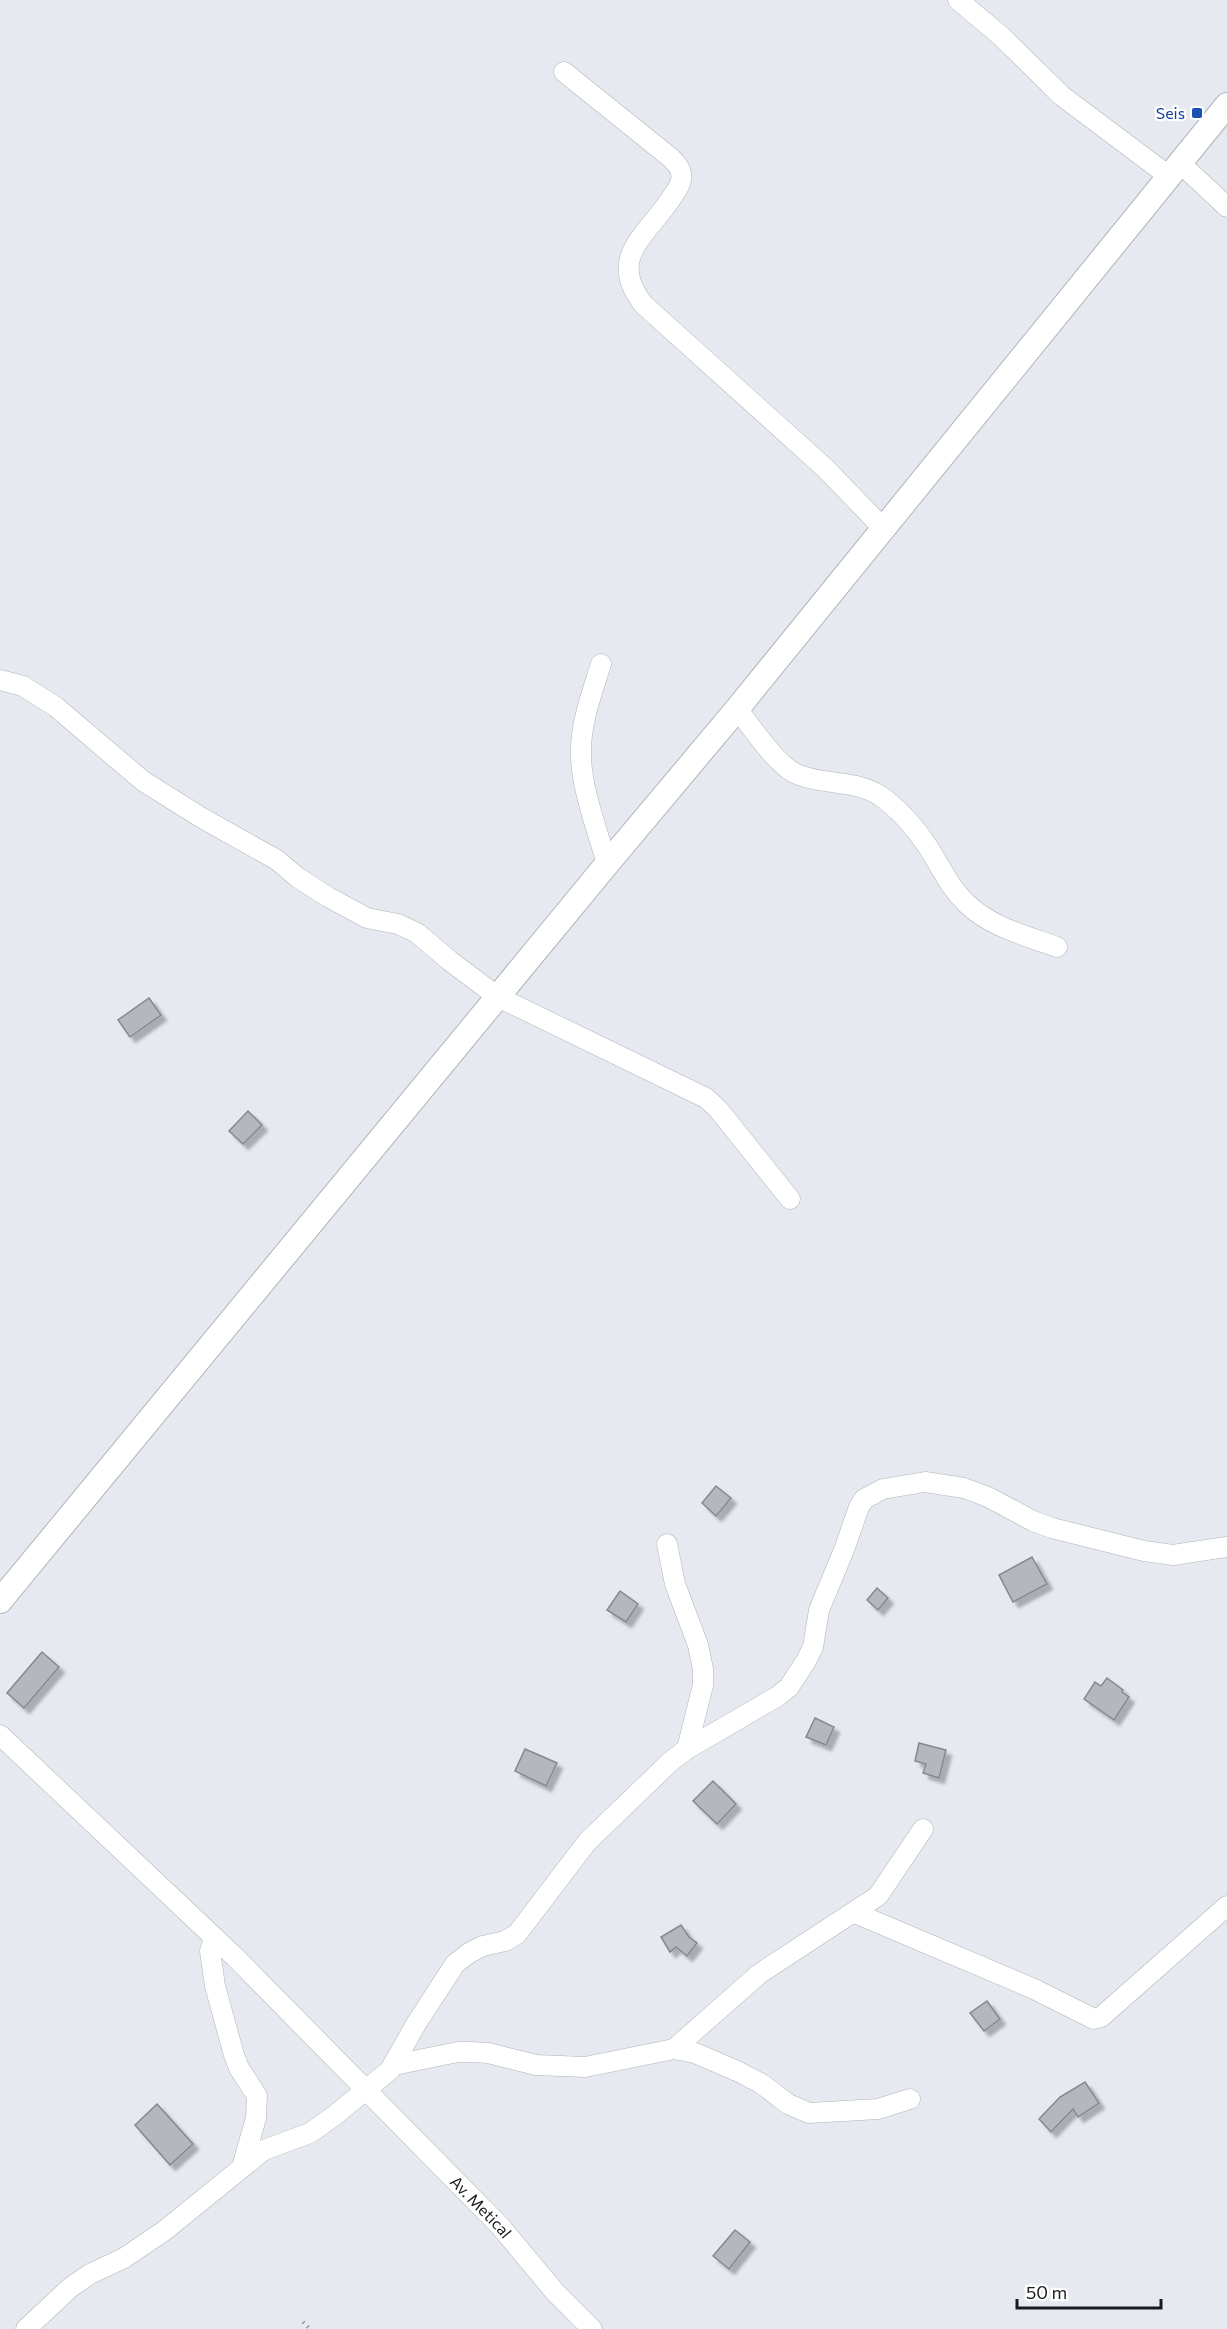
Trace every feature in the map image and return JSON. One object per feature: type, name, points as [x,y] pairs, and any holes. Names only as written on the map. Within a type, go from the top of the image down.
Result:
[{"type":"street","points":[[958,0],[1001,36],[1062,96],[1227,207]]},
{"type":"street","points":[[564,72],[671,158],[681,170],[681,178],[676,191],[636,245],[628,262],[629,283],[634,293],[644,305],[825,468],[883,528]]},
{"type":"street","points":[[0,1601],[737,709],[1227,105]]},
{"type":"street","points":[[601,664],[586,713],[581,755],[588,796],[607,864]]},
{"type":"street","points":[[0,680],[23,686],[56,707],[142,781],[277,860],[297,877],[328,897],[367,918],[398,924],[417,933],[498,997],[706,1098],[790,1199]]},
{"type":"street","points":[[737,709],[774,754],[797,775],[867,788],[886,799],[921,836],[959,895],[981,915],[998,925],[1056,947]]},
{"type":"street","points":[[26,2329],[71,2287],[90,2274],[124,2258],[164,2231],[264,2150],[310,2133],[390,2070],[416,2024],[455,1964],[483,1946],[505,1941],[517,1934],[587,1842],[670,1762],[687,1749],[778,1696],[789,1686],[813,1647],[819,1610],[864,1499],[883,1489],[925,1482],[964,1488],[1052,1528],[1144,1551],[1173,1555],[1227,1547]]},
{"type":"street","points":[[667,1544],[675,1584],[698,1645],[704,1669],[703,1685],[687,1749]]},
{"type":"street","name":"Av. Metical","points":[[0,1735],[214,1938],[365,2089],[500,2226],[555,2292],[592,2329]]},
{"type":"street","points":[[674,2049],[759,1974],[879,1896],[923,1828]]},
{"type":"street","points":[[855,1913],[1034,1989],[1094,2019],[1101,2017],[1227,1906]]},
{"type":"street","points":[[214,1938],[210,1951],[211,1964],[221,2009],[239,2068],[257,2096],[256,2118],[242,2167]]},
{"type":"street","points":[[393,2065],[458,2052],[471,2052],[488,2053],[536,2065],[585,2067],[674,2049],[695,2053],[737,2071],[762,2084],[788,2104],[809,2113],[878,2109],[909,2099]]},
{"type":"path","points":[[303,2322],[310,2329]]},
{"type":"building","points":[[149,998],[161,1015],[130,1037],[118,1020]]},
{"type":"building","points":[[248,1111],[262,1125],[243,1144],[229,1131]]},
{"type":"building","points":[[716,1486],[731,1498],[716,1516],[702,1503]]},
{"type":"building","points":[[1032,1557],[1047,1584],[1013,1602],[999,1575]]},
{"type":"building","points":[[877,1588],[888,1598],[878,1610],[867,1600]]},
{"type":"building","points":[[620,1591],[638,1604],[626,1622],[607,1610]]},
{"type":"building","points":[[42,1652],[59,1667],[24,1708],[7,1693]]},
{"type":"building","points":[[1107,1678],[1129,1697],[1114,1720],[1084,1699],[1095,1682],[1101,1686]]},
{"type":"building","points":[[815,1718],[834,1727],[826,1745],[806,1737]]},
{"type":"building","points":[[919,1743],[946,1750],[939,1778],[923,1773],[926,1764],[915,1761]]},
{"type":"building","points":[[525,1749],[557,1763],[546,1786],[515,1771]]},
{"type":"building","points":[[713,1781],[736,1804],[717,1824],[693,1801]]},
{"type":"building","points":[[681,1925],[689,1937],[697,1943],[687,1956],[676,1947],[670,1952],[661,1937]]},
{"type":"building","points":[[987,2001],[1000,2019],[984,2031],[970,2013]]},
{"type":"building","points":[[1085,2082],[1099,2103],[1078,2117],[1073,2109],[1051,2132],[1039,2119],[1060,2097]]},
{"type":"building","points":[[157,2104],[193,2144],[170,2165],[135,2125]]},
{"type":"building","points":[[735,2230],[750,2242],[729,2269],[713,2256]]},
{"type":"place","name":"Seis","points":[[1197,113]]}]
